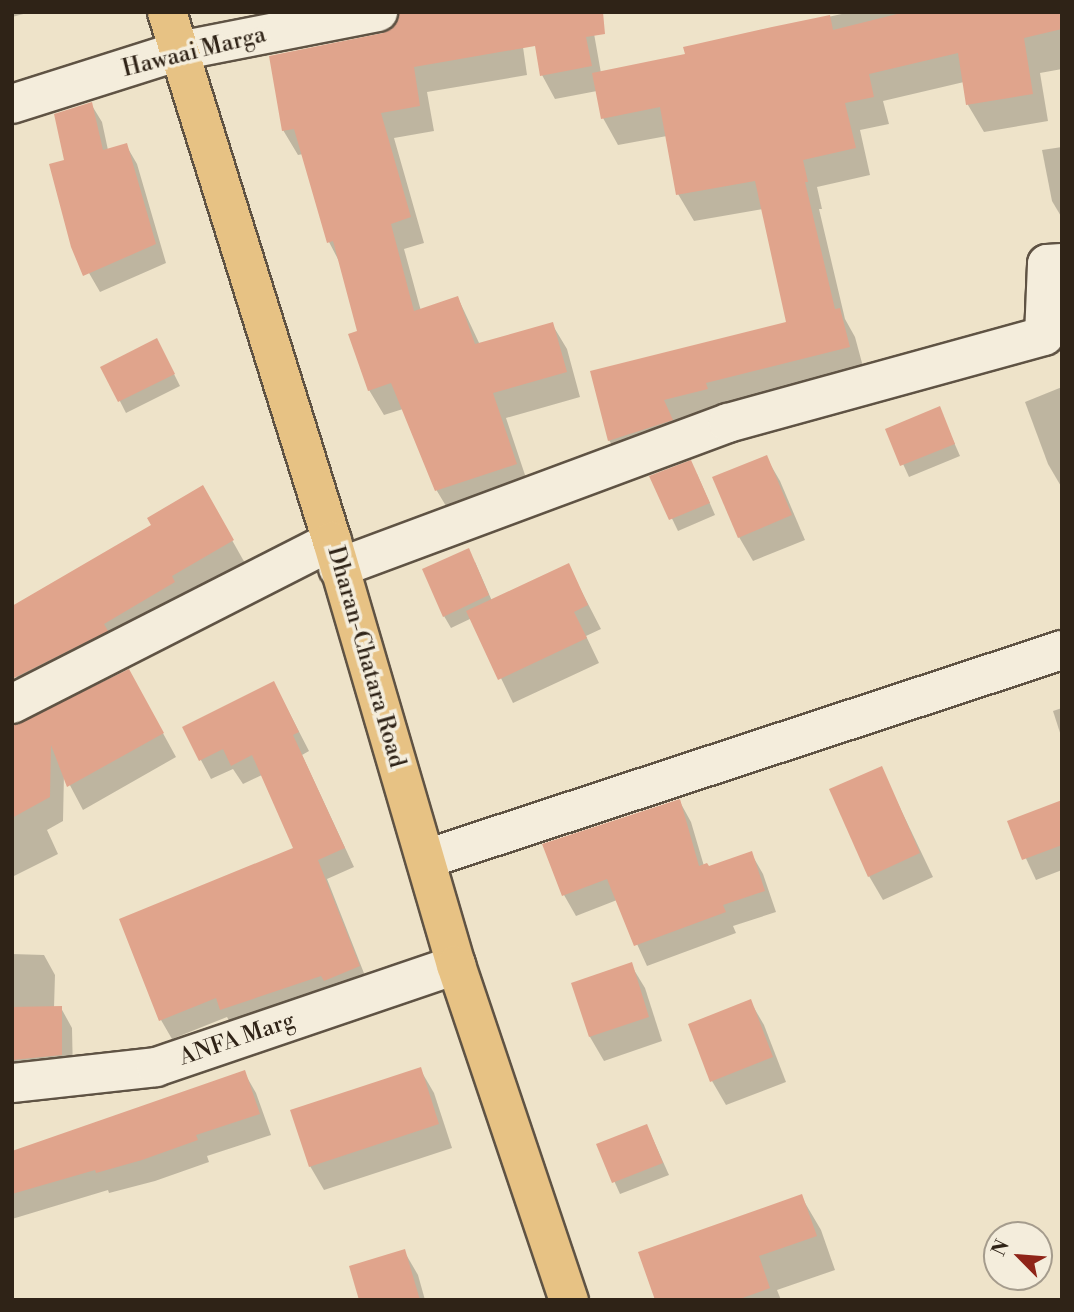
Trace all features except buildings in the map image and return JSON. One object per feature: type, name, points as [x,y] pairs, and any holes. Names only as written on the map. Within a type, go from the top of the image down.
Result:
[{"type":"main road","name":"Dharan-Chatara Road","points":[[167,12],[335,554],[456,965],[569,1300]]},
{"type":"street","name":"Hawaai Marga","points":[[12,104],[179,51],[378,12]]},
{"type":"street","points":[[12,704],[335,554],[728,424],[1044,336],[1047,264],[1062,262]]},
{"type":"street","points":[[426,859],[1062,650]]},
{"type":"street","name":"ANFA Marg","points":[[12,1083],[156,1067],[456,965]]}]
